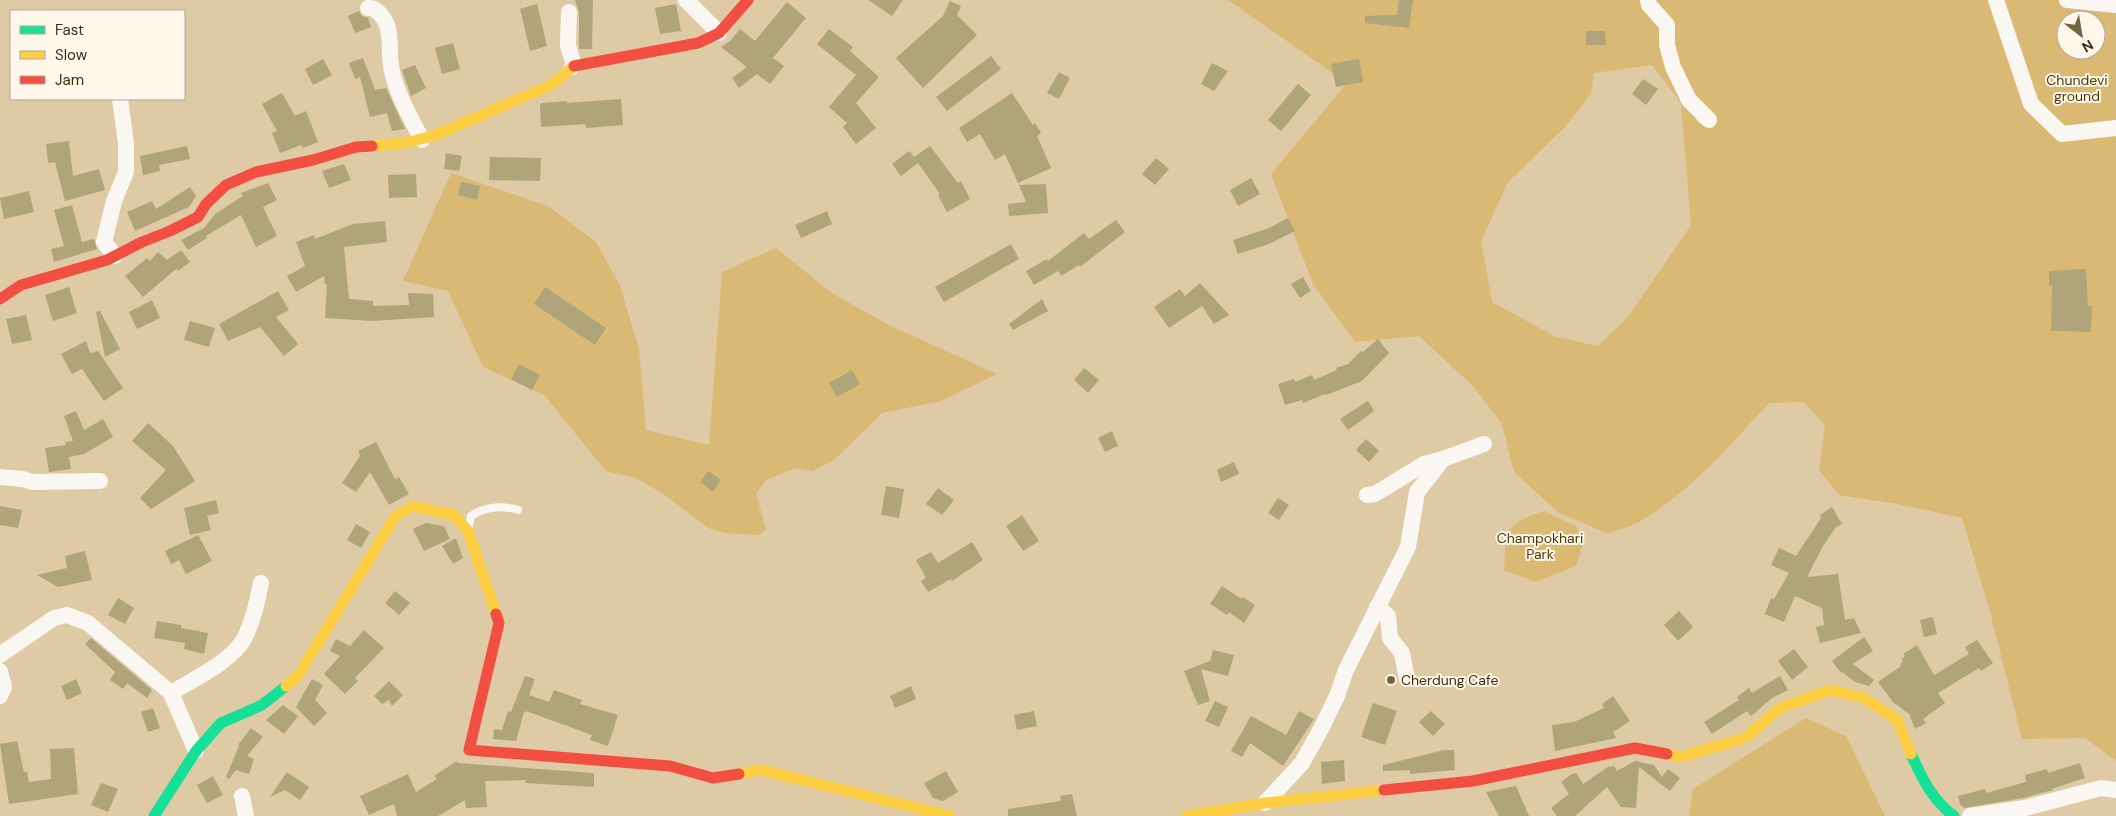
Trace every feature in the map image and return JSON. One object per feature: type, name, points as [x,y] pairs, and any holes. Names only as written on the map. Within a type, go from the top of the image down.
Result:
[{"type":"street","points":[[686,0],[719,33]]},
{"type":"street","points":[[0,299],[21,285],[58,273],[77,270],[115,256],[198,217],[206,204],[226,185],[256,172],[313,160],[356,147],[422,140],[551,85],[572,67],[698,43],[719,33],[748,0]]},
{"type":"street","points":[[1648,0],[1649,5],[1667,25],[1667,46],[1673,66],[1689,100],[1709,120],[1704,116]]},
{"type":"street","points":[[1996,0],[2031,104],[2062,134],[2116,128]]},
{"type":"street","points":[[2067,0],[2116,5]]},
{"type":"street","points":[[368,8],[372,8],[380,14],[387,24],[392,73],[400,95],[422,140]]},
{"type":"street","points":[[569,12],[568,46],[573,62],[572,67]]},
{"type":"street","points":[[115,256],[104,242],[114,201],[126,172],[126,143],[120,100]]},
{"type":"street","points":[[1367,495],[1376,494],[1424,464],[1484,444]]},
{"type":"street","points":[[1264,802],[1302,763],[1312,747],[1337,696],[1346,670],[1408,547],[1417,492],[1443,459]]},
{"type":"street","points":[[0,477],[23,478],[32,482],[100,481]]},
{"type":"street","points":[[154,816],[196,750],[222,723],[262,705],[298,676],[395,517],[412,506],[454,515],[468,531],[499,623],[469,750],[670,766],[713,778],[762,770],[950,816]]},
{"type":"street","points":[[171,693],[218,665],[243,641],[253,615],[261,583]]},
{"type":"street","points":[[1377,607],[1388,616],[1390,638],[1402,653],[1406,679]]},
{"type":"street","points":[[0,655],[54,618],[67,615],[88,623],[171,693],[196,750]]},
{"type":"street","points":[[0,671],[4,688],[0,696]]},
{"type":"street","points":[[1187,816],[1264,802],[1473,780],[1635,748],[1681,757],[1745,738],[1780,708],[1830,690],[1864,698],[1897,720],[1924,783],[1946,813]]},
{"type":"street","points":[[1970,816],[2026,812],[2101,788],[2116,790]]},
{"type":"street","points":[[242,796],[246,816]]},
{"type":"lane","points":[[468,531],[471,516],[482,508],[506,506],[518,510]]},
{"type":"green space","name":"Chundevi ground","points":[[1228,0],[2116,0],[2116,761],[2085,738],[2022,739],[1990,612],[1962,518],[1897,504],[1839,495],[1819,470],[1825,425],[1804,402],[1769,403],[1710,466],[1678,494],[1640,521],[1608,534],[1558,512],[1514,472],[1502,424],[1473,386],[1419,336],[1355,342],[1313,284],[1271,174],[1347,83]],"holes":[[[1652,65],[1681,103],[1691,225],[1628,317],[1598,346],[1556,337],[1492,302],[1481,241],[1508,182],[1565,127],[1591,94],[1594,73]]]},
{"type":"green space","points":[[451,173],[548,206],[596,242],[620,286],[639,349],[646,430],[709,445],[722,272],[776,248],[833,294],[889,325],[997,374],[941,401],[882,413],[833,461],[812,471],[796,468],[766,480],[756,494],[766,529],[759,535],[725,533],[708,528],[665,495],[636,478],[606,471],[544,395],[483,367],[448,291],[403,281]]},
{"type":"green space","name":"Champokhari Park","points":[[1544,511],[1575,526],[1584,540],[1576,566],[1536,582],[1504,570],[1506,545],[1509,530],[1514,525],[1520,520]]},
{"type":"green space","points":[[1806,718],[1846,736],[1885,816],[1689,816],[1693,789]]},
{"type":"building","points":[[575,0],[593,0],[592,49],[579,49],[579,12]]},
{"type":"building","points":[[868,0],[903,0],[892,16]]},
{"type":"building","points":[[1399,0],[1413,0],[1409,28],[1365,23],[1365,16],[1397,15]]},
{"type":"building","points":[[950,1],[961,6],[957,15],[977,35],[923,88],[896,58],[943,16]]},
{"type":"building","points":[[787,2],[806,18],[773,58],[784,66],[770,84],[757,74],[739,88],[732,78],[747,67],[721,47],[729,42],[740,29],[755,41]]},
{"type":"building","points":[[537,4],[547,46],[530,51],[520,9]]},
{"type":"building","points":[[676,4],[681,31],[660,34],[655,8]]},
{"type":"building","points":[[359,11],[362,16],[368,18],[371,27],[355,33],[348,16]]},
{"type":"building","points":[[829,29],[853,47],[850,51],[879,77],[856,103],[876,128],[856,144],[843,127],[847,123],[829,107],[856,75],[817,44]]},
{"type":"building","points":[[1586,31],[1605,31],[1606,45],[1586,45]]},
{"type":"building","points":[[453,43],[460,69],[442,74],[435,48]]},
{"type":"building","points":[[991,56],[1001,69],[947,111],[936,97]]},
{"type":"building","points":[[363,58],[375,90],[386,88],[405,129],[392,131],[387,113],[370,117],[360,77],[355,79],[349,63]]},
{"type":"building","points":[[323,59],[332,75],[313,85],[305,69]]},
{"type":"building","points":[[1359,59],[1363,82],[1336,87],[1331,64]]},
{"type":"building","points":[[1212,63],[1228,71],[1214,91],[1201,84]]},
{"type":"building","points":[[415,65],[426,88],[411,96],[402,70]]},
{"type":"building","points":[[1059,72],[1070,78],[1059,99],[1047,93]]},
{"type":"building","points":[[1643,79],[1658,89],[1646,105],[1632,94]]},
{"type":"building","points":[[1298,84],[1311,95],[1281,131],[1268,120]]},
{"type":"building","points":[[282,93],[295,116],[306,111],[318,142],[303,148],[301,145],[280,153],[272,133],[277,131],[262,104]]},
{"type":"building","points":[[1012,93],[1033,125],[1035,123],[1041,133],[1037,136],[1051,168],[1018,183],[1005,154],[995,160],[980,134],[967,142],[959,128]]},
{"type":"building","points":[[621,99],[623,125],[586,128],[586,124],[541,127],[540,104]]},
{"type":"building","points":[[69,141],[73,176],[99,169],[105,190],[65,201],[55,162],[48,163],[46,144]]},
{"type":"building","points":[[187,146],[190,159],[159,165],[160,171],[143,175],[140,156]]},
{"type":"building","points":[[930,146],[958,183],[961,181],[970,199],[947,212],[938,195],[940,194],[918,163],[901,176],[892,164],[909,151],[914,157]]},
{"type":"building","points":[[446,153],[462,156],[459,171],[444,169]]},
{"type":"building","points":[[490,157],[541,158],[540,181],[489,180]]},
{"type":"building","points":[[1156,158],[1169,169],[1155,185],[1142,174]]},
{"type":"building","points":[[344,164],[351,180],[329,188],[322,171]]},
{"type":"building","points":[[416,174],[417,197],[389,198],[388,175]]},
{"type":"building","points":[[1251,178],[1260,194],[1238,206],[1230,190]]},
{"type":"building","points":[[461,182],[480,186],[477,200],[458,195]]},
{"type":"building","points":[[268,183],[277,200],[263,207],[277,236],[256,247],[241,215],[206,236],[207,238],[188,250],[181,240],[204,228],[215,214],[243,196],[241,193]]},
{"type":"building","points":[[1046,184],[1048,213],[1009,216],[1008,204],[1026,202],[1019,185]]},
{"type":"building","points":[[190,187],[196,196],[189,207],[135,231],[127,212],[152,201],[156,209]]},
{"type":"building","points":[[29,191],[34,212],[4,219],[0,198]]},
{"type":"building","points":[[72,205],[82,242],[94,239],[97,249],[54,262],[51,249],[64,246],[54,210]]},
{"type":"building","points":[[827,211],[832,224],[801,238],[795,225]]},
{"type":"building","points":[[1288,218],[1295,231],[1269,244],[1238,254],[1233,240],[1269,228]]},
{"type":"building","points":[[1116,220],[1125,232],[1080,267],[1079,265],[1061,276],[1058,271],[1034,285],[1026,271],[1047,259],[1048,261],[1084,233],[1089,239]]},
{"type":"building","points":[[385,221],[387,242],[344,247],[349,299],[373,301],[373,306],[409,305],[408,293],[433,294],[434,317],[372,321],[325,318],[327,284],[325,284],[324,276],[296,292],[287,276],[305,266],[296,242],[314,235],[315,239],[353,224]]},
{"type":"building","points":[[1011,244],[1019,259],[944,302],[935,287]]},
{"type":"building","points":[[181,250],[190,262],[178,271],[176,269],[143,297],[125,276],[147,258],[150,261],[158,252],[167,260]]},
{"type":"building","points":[[2086,269],[2088,306],[2092,306],[2091,332],[2051,331],[2052,286],[2049,286],[2049,271]]},
{"type":"building","points":[[1303,277],[1311,291],[1300,298],[1291,284]]},
{"type":"building","points":[[1200,283],[1229,315],[1214,324],[1202,306],[1169,328],[1154,307],[1180,289],[1185,296]]},
{"type":"building","points":[[69,287],[77,313],[53,321],[45,295]]},
{"type":"building","points":[[545,287],[606,328],[595,345],[534,304]]},
{"type":"building","points":[[278,291],[289,310],[276,317],[298,344],[284,356],[260,327],[228,341],[219,324]]},
{"type":"building","points":[[1042,299],[1048,311],[1013,330],[1009,324]]},
{"type":"building","points":[[152,300],[160,318],[137,329],[129,312]]},
{"type":"building","points":[[100,311],[120,349],[105,357],[96,312]]},
{"type":"building","points":[[26,315],[32,340],[12,344],[6,319]]},
{"type":"building","points":[[190,321],[215,328],[209,347],[184,340]]},
{"type":"building","points":[[1378,339],[1389,353],[1362,381],[1303,403],[1302,400],[1285,405],[1278,384],[1294,379],[1295,382],[1312,375],[1314,380],[1337,370],[1336,368],[1348,364],[1361,351],[1363,352]]},
{"type":"building","points":[[86,341],[90,353],[98,351],[123,388],[104,401],[82,369],[72,374],[61,354]]},
{"type":"building","points":[[519,364],[540,375],[532,390],[511,379]]},
{"type":"building","points":[[1084,368],[1099,380],[1088,393],[1074,380]]},
{"type":"building","points":[[852,370],[860,384],[837,397],[829,383]]},
{"type":"building","points":[[1368,401],[1374,411],[1348,430],[1340,419]]},
{"type":"building","points":[[76,411],[84,430],[103,419],[113,437],[84,454],[69,457],[71,469],[49,472],[45,448],[66,445],[65,442],[73,441],[64,416]]},
{"type":"building","points":[[148,423],[173,446],[195,481],[151,509],[140,498],[166,470],[132,441]]},
{"type":"building","points":[[1112,431],[1118,446],[1105,452],[1098,438]]},
{"type":"building","points":[[1366,439],[1379,451],[1369,462],[1356,450]]},
{"type":"building","points":[[376,442],[395,479],[399,477],[409,494],[389,505],[370,472],[356,492],[342,483],[360,456],[358,451]]},
{"type":"building","points":[[1234,462],[1239,474],[1221,482],[1217,470]]},
{"type":"building","points":[[708,471],[721,480],[713,492],[700,482]]},
{"type":"building","points":[[886,486],[904,489],[899,518],[881,515]]},
{"type":"building","points":[[938,488],[954,500],[942,515],[926,504]]},
{"type":"building","points":[[1278,498],[1289,505],[1279,520],[1268,513]]},
{"type":"building","points":[[216,500],[219,513],[207,516],[211,530],[190,535],[184,508]]},
{"type":"building","points":[[0,506],[22,510],[18,528],[0,525]]},
{"type":"building","points":[[1832,507],[1842,524],[1836,527],[1823,546],[1807,577],[1838,574],[1845,620],[1854,618],[1861,633],[1820,643],[1816,627],[1824,625],[1822,608],[1795,596],[1784,622],[1765,614],[1771,598],[1774,599],[1789,573],[1771,565],[1779,548],[1796,556],[1821,518],[1820,515]]},
{"type":"building","points":[[1022,515],[1039,541],[1023,551],[1006,526]]},
{"type":"building","points":[[426,523],[444,526],[450,539],[424,551],[413,529]]},
{"type":"building","points":[[356,524],[370,532],[361,548],[347,540]]},
{"type":"building","points":[[198,535],[212,561],[186,574],[179,560],[171,564],[165,551]]},
{"type":"building","points":[[456,538],[463,558],[453,564],[442,546]]},
{"type":"building","points":[[972,542],[983,560],[952,581],[951,579],[928,592],[921,581],[926,578],[916,560],[931,552],[938,563]]},
{"type":"building","points":[[85,551],[92,580],[58,587],[37,575],[67,568],[65,556]]},
{"type":"building","points":[[1222,586],[1255,605],[1244,623],[1229,612],[1227,615],[1210,604]]},
{"type":"building","points":[[395,591],[410,603],[399,615],[385,603]]},
{"type":"building","points":[[118,598],[134,608],[125,624],[108,615]]},
{"type":"building","points":[[1679,611],[1693,627],[1678,641],[1664,625]]},
{"type":"building","points":[[1933,617],[1937,634],[1924,637],[1920,620]]},
{"type":"building","points":[[157,621],[181,625],[181,628],[208,633],[204,654],[184,649],[185,643],[154,638]]},
{"type":"building","points":[[364,630],[384,648],[355,678],[358,681],[345,694],[324,674],[340,656],[330,651],[336,639],[350,646]]},
{"type":"building","points":[[1864,637],[1873,651],[1853,664],[1874,680],[1869,686],[1855,682],[1841,673],[1832,661]]},
{"type":"building","points":[[91,638],[152,690],[147,698],[127,683],[123,689],[110,680],[115,672],[85,644]]},
{"type":"building","points":[[1977,640],[1993,663],[1981,671],[1979,668],[1938,693],[1945,703],[1923,719],[1926,723],[1915,729],[1909,714],[1893,702],[1878,682],[1901,666],[1902,659],[1905,656],[1903,654],[1917,645],[1934,675],[1969,654],[1965,647]]},
{"type":"building","points":[[1794,649],[1808,667],[1792,680],[1778,661]]},
{"type":"building","points":[[1213,650],[1234,655],[1228,676],[1201,669],[1210,701],[1198,705],[1184,671],[1210,661]]},
{"type":"building","points":[[525,676],[535,679],[529,695],[549,702],[554,690],[582,700],[580,704],[618,715],[608,746],[590,740],[592,735],[526,711],[526,713],[524,712],[516,741],[493,739],[494,729],[502,730],[508,711],[511,712]]},
{"type":"building","points":[[1780,676],[1788,690],[1772,698],[1751,716],[1747,711],[1712,734],[1704,722],[1739,700],[1737,697],[1749,688],[1752,693]]},
{"type":"building","points":[[76,679],[82,693],[67,700],[61,686]]},
{"type":"building","points":[[312,679],[323,685],[315,700],[327,713],[314,726],[296,707]]},
{"type":"building","points":[[389,681],[403,695],[392,706],[389,700],[382,704],[374,696]]},
{"type":"building","points":[[911,686],[916,699],[895,708],[890,696]]},
{"type":"building","points":[[1613,696],[1630,721],[1613,732],[1616,738],[1555,751],[1552,725],[1574,722],[1604,708],[1602,704]]},
{"type":"building","points":[[1215,701],[1228,707],[1219,727],[1205,721]]},
{"type":"building","points":[[1373,703],[1397,711],[1385,745],[1361,737]]},
{"type":"building","points":[[283,705],[298,716],[284,734],[266,720]]},
{"type":"building","points":[[153,708],[160,728],[148,732],[141,712]]},
{"type":"building","points":[[1034,711],[1037,726],[1017,730],[1014,715]]},
{"type":"building","points":[[1299,711],[1314,719],[1283,766],[1250,743],[1242,757],[1231,751],[1251,716],[1286,735]]},
{"type":"building","points":[[1431,711],[1445,724],[1433,736],[1419,722]]},
{"type":"building","points":[[251,728],[263,737],[247,756],[254,759],[249,774],[236,770],[229,779],[226,777],[238,745]]},
{"type":"building","points":[[17,741],[24,772],[27,772],[29,782],[51,779],[50,749],[74,748],[78,794],[9,804],[0,744]]},
{"type":"building","points":[[1444,750],[1454,750],[1455,770],[1410,774],[1410,770],[1383,771],[1383,765]]},
{"type":"building","points":[[1344,760],[1345,781],[1322,784],[1321,762]]},
{"type":"building","points":[[457,761],[458,763],[594,773],[594,787],[525,783],[526,780],[485,781],[487,807],[466,808],[465,800],[438,816],[397,816],[394,804],[369,815],[360,796],[408,774],[416,792],[437,779],[434,776]]},
{"type":"building","points":[[1635,761],[1654,765],[1662,777],[1668,769],[1680,778],[1670,791],[1639,767],[1636,808],[1621,807],[1607,787],[1575,816],[1557,816],[1551,808],[1569,794],[1561,782],[1572,774],[1576,773],[1583,784],[1608,767],[1614,766],[1617,771]]},
{"type":"building","points":[[2080,763],[2085,778],[2053,790],[2023,798],[1964,808],[1960,804],[1958,796],[1985,789],[1986,793],[2026,782],[2025,775],[2047,769],[2048,773]]},
{"type":"building","points":[[946,771],[958,792],[943,801],[933,798],[924,783]]},
{"type":"building","points":[[287,772],[309,787],[300,800],[285,790],[270,797]]},
{"type":"building","points":[[213,776],[223,795],[207,803],[197,785]]},
{"type":"building","points":[[101,783],[118,789],[108,812],[91,805]]},
{"type":"building","points":[[1516,786],[1529,816],[1499,816],[1486,792]]},
{"type":"building","points":[[1072,794],[1077,816],[1008,816],[1008,809],[1061,801],[1060,796]]},
{"type":"traffic: fast","points":[[154,816],[196,751],[221,723],[262,705],[286,686]]},
{"type":"traffic: fast","points":[[1911,754],[1934,796],[1954,816]]},
{"type":"traffic: slow","points":[[372,146],[405,143],[433,136],[551,85],[574,66]]},
{"type":"traffic: slow","points":[[286,686],[298,676],[395,517],[412,506],[454,515],[468,531],[496,614]]},
{"type":"traffic: slow","points":[[1667,754],[1681,757],[1745,738],[1780,708],[1830,690],[1864,698],[1897,720],[1911,754]]},
{"type":"traffic: slow","points":[[739,774],[762,770],[950,816]]},
{"type":"traffic: slow","points":[[1187,816],[1265,803],[1384,790]]},
{"type":"traffic: jam","points":[[574,66],[698,43],[719,33],[748,0]]},
{"type":"traffic: jam","points":[[0,299],[21,285],[107,260],[142,242],[170,231],[198,217],[206,204],[226,185],[256,172],[313,160],[356,147],[372,146]]},
{"type":"traffic: jam","points":[[496,614],[499,623],[469,750],[670,766],[713,778],[739,774]]},
{"type":"traffic: jam","points":[[1384,790],[1473,781],[1635,748],[1667,754]]},
{"type":"place","name":"Cherdung Cafe","points":[[1391,680]]}]
